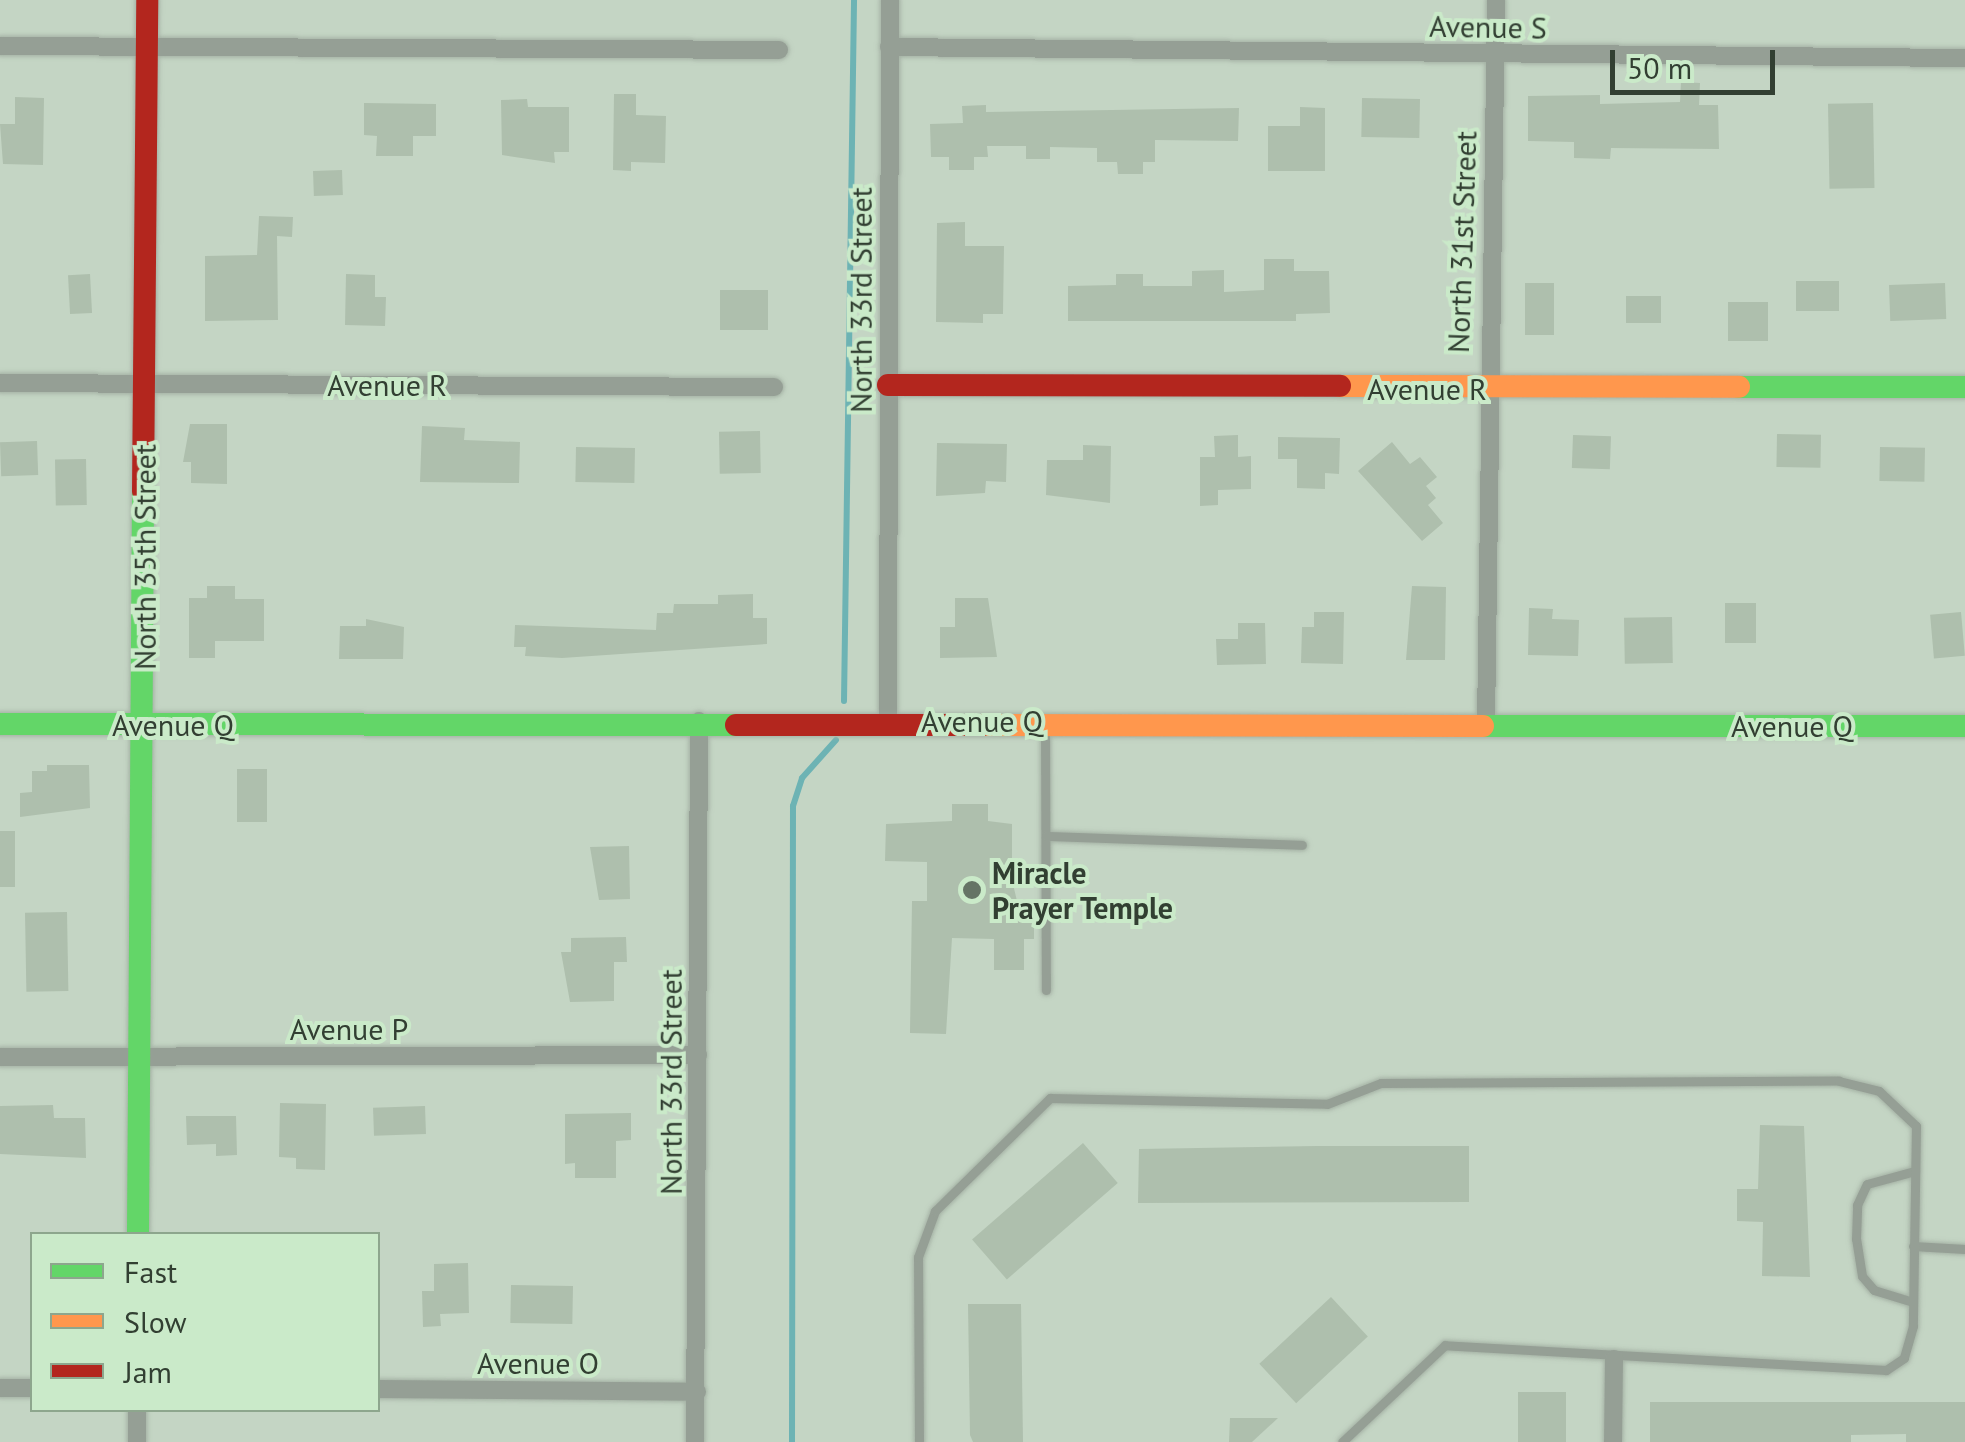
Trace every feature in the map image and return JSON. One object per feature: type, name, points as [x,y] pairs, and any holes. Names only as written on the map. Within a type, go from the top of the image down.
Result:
[{"type":"street","name":"North 35th Street","points":[[138,1232],[145,725],[147,0]]},
{"type":"street","name":"North 33rd Street","points":[[888,720],[890,0]]},
{"type":"street","name":"North 31st Street","points":[[1486,725],[1486,390],[1496,0]]},
{"type":"street","points":[[0,46],[779,50]]},
{"type":"street","name":"Avenue S","points":[[890,47],[1965,58]]},
{"type":"street","name":"Avenue R","points":[[0,383],[774,387]]},
{"type":"street","name":"Avenue R","points":[[888,386],[1486,390],[1965,387]]},
{"type":"street","name":"Avenue Q","points":[[0,724],[888,720],[1965,726]]},
{"type":"street","name":"North 33rd Street","points":[[695,1442],[699,721]]},
{"type":"street","name":"Avenue P","points":[[0,1057],[698,1055]]},
{"type":"street","points":[[1613,1442],[1614,1359]]},
{"type":"street","points":[[0,1388],[30,1388]]},
{"type":"street","name":"Avenue O","points":[[380,1389],[697,1392]]},
{"type":"street","points":[[138,1412],[138,1442]]},
{"type":"lane","points":[[1046,722],[1046,990]]},
{"type":"lane","points":[[1046,836],[1302,845]]},
{"type":"lane","points":[[920,1442],[918,1258],[923,1242],[935,1211],[1050,1098],[1327,1104],[1381,1082],[1838,1082],[1879,1091],[1916,1126],[1913,1302],[1904,1358],[1886,1370],[1614,1359],[1445,1346],[1342,1442]]},
{"type":"lane","points":[[1913,1302],[1874,1290],[1862,1276],[1856,1205],[1867,1184],[1915,1170]]},
{"type":"lane","points":[[1913,1246],[1965,1249]]},
{"type":"building","points":[[1681,82],[1700,83],[1699,105],[1718,105],[1719,149],[1611,148],[1610,159],[1574,158],[1574,142],[1528,141],[1528,96],[1600,95],[1600,104],[1680,102]]},
{"type":"building","points":[[614,94],[636,94],[636,115],[666,116],[665,163],[631,162],[631,171],[613,170]]},
{"type":"building","points":[[15,97],[44,98],[43,165],[3,164],[0,124],[15,124]]},
{"type":"building","points":[[1362,98],[1420,99],[1419,138],[1361,137]]},
{"type":"building","points":[[527,99],[528,107],[569,107],[569,152],[554,152],[555,163],[502,155],[501,100]]},
{"type":"building","points":[[364,103],[436,104],[436,136],[413,136],[413,156],[376,156],[377,136],[364,135]]},
{"type":"building","points":[[1873,103],[1874,188],[1829,189],[1828,104]]},
{"type":"building","points":[[986,105],[986,112],[1239,108],[1238,141],[1155,140],[1155,162],[1143,162],[1143,174],[1118,174],[1117,162],[1097,162],[1097,148],[1050,147],[1050,159],[1026,159],[1026,146],[987,146],[988,157],[974,157],[974,170],[949,170],[949,157],[931,157],[930,124],[963,123],[962,106]]},
{"type":"building","points":[[1300,107],[1325,108],[1325,171],[1268,171],[1268,126],[1300,126]]},
{"type":"building","points":[[342,170],[343,195],[314,196],[313,171]]},
{"type":"building","points":[[259,216],[293,217],[292,237],[277,236],[278,320],[205,321],[205,256],[257,255]]},
{"type":"building","points":[[965,222],[965,246],[1004,246],[1003,314],[983,314],[983,323],[936,322],[937,223]]},
{"type":"building","points":[[1264,259],[1294,259],[1294,271],[1329,271],[1330,313],[1296,314],[1296,321],[1068,321],[1068,286],[1116,285],[1116,274],[1143,274],[1143,286],[1192,286],[1192,271],[1224,270],[1224,292],[1264,290]]},
{"type":"building","points":[[90,274],[92,313],[70,314],[68,275]]},
{"type":"building","points":[[346,274],[375,275],[375,297],[386,297],[385,326],[345,325]]},
{"type":"building","points":[[1796,281],[1839,281],[1839,311],[1796,311]]},
{"type":"building","points":[[1525,283],[1554,283],[1554,335],[1525,335]]},
{"type":"building","points":[[1945,283],[1946,319],[1890,321],[1889,285]]},
{"type":"building","points":[[720,290],[768,290],[768,330],[720,330]]},
{"type":"building","points":[[1626,296],[1661,296],[1661,323],[1626,323]]},
{"type":"building","points":[[1728,302],[1768,302],[1768,341],[1728,341]]},
{"type":"building","points":[[190,424],[227,424],[227,484],[191,483],[191,462],[183,462]]},
{"type":"building","points":[[422,426],[465,428],[464,440],[520,442],[519,483],[420,482]]},
{"type":"building","points":[[760,431],[761,473],[720,474],[719,432]]},
{"type":"building","points":[[1777,434],[1821,435],[1820,468],[1776,467]]},
{"type":"building","points":[[1238,435],[1238,457],[1251,456],[1251,489],[1218,490],[1218,505],[1200,506],[1200,457],[1215,457],[1214,436]]},
{"type":"building","points":[[1573,435],[1611,436],[1610,469],[1572,468]]},
{"type":"building","points":[[1278,437],[1340,438],[1339,474],[1325,473],[1325,489],[1297,488],[1297,459],[1278,459]]},
{"type":"building","points":[[37,441],[38,475],[1,476],[0,442]]},
{"type":"building","points":[[1392,442],[1410,464],[1420,457],[1437,477],[1426,486],[1436,498],[1428,505],[1443,523],[1422,541],[1358,471]]},
{"type":"building","points":[[937,443],[1007,444],[1006,482],[986,481],[985,493],[936,496]]},
{"type":"building","points":[[1083,445],[1111,446],[1110,503],[1046,495],[1047,460],[1083,460]]},
{"type":"building","points":[[576,447],[635,448],[634,483],[575,482]]},
{"type":"building","points":[[1880,447],[1925,448],[1924,482],[1879,481]]},
{"type":"building","points":[[86,459],[87,505],[56,506],[55,460]]},
{"type":"building","points":[[207,586],[235,586],[235,599],[264,599],[264,641],[215,641],[215,658],[189,658],[189,598],[207,598]]},
{"type":"building","points":[[1412,586],[1446,587],[1445,660],[1406,660]]},
{"type":"building","points":[[753,594],[753,618],[767,618],[767,644],[562,658],[525,656],[526,647],[514,647],[515,625],[656,630],[657,613],[673,613],[674,604],[718,604],[718,595]]},
{"type":"building","points":[[955,598],[988,598],[997,657],[940,658],[940,627],[955,627]]},
{"type":"building","points":[[1725,603],[1756,603],[1756,643],[1725,643]]},
{"type":"building","points":[[1529,608],[1553,609],[1552,619],[1579,620],[1578,656],[1528,655]]},
{"type":"building","points":[[1314,612],[1344,612],[1343,664],[1301,663],[1302,627],[1314,627]]},
{"type":"building","points":[[1961,612],[1965,656],[1934,659],[1930,615]]},
{"type":"building","points":[[1672,617],[1673,663],[1625,664],[1624,618]]},
{"type":"building","points":[[366,619],[404,627],[403,659],[339,659],[340,626],[366,626]]},
{"type":"building","points":[[1238,623],[1265,623],[1266,664],[1217,665],[1216,639],[1238,639]]},
{"type":"building","points":[[47,765],[89,765],[90,808],[20,817],[20,793],[32,792],[32,771],[47,771]]},
{"type":"building","points":[[237,769],[267,769],[267,822],[237,822]]},
{"type":"building","name":"Miracle Prayer Temple","points":[[952,804],[988,804],[988,821],[1012,824],[1012,880],[1017,901],[1034,901],[1034,939],[1024,939],[1024,970],[994,970],[994,939],[952,938],[946,1034],[910,1033],[912,901],[927,901],[927,862],[885,861],[886,824],[952,821]]},
{"type":"building","points":[[0,831],[15,831],[15,887],[0,887]]},
{"type":"building","points":[[629,846],[630,899],[599,900],[590,847]]},
{"type":"building","points":[[67,912],[68,991],[26,992],[25,913]]},
{"type":"building","points":[[626,937],[627,962],[614,962],[614,1001],[570,1002],[561,952],[571,952],[571,938]]},
{"type":"building","points":[[280,1103],[326,1104],[325,1170],[296,1169],[296,1158],[279,1157]]},
{"type":"building","points":[[53,1105],[54,1118],[85,1118],[86,1158],[0,1154],[0,1106]]},
{"type":"building","points":[[425,1106],[426,1134],[374,1136],[373,1108]]},
{"type":"building","points":[[631,1113],[631,1140],[616,1141],[616,1178],[575,1178],[575,1163],[565,1164],[565,1114]]},
{"type":"building","points":[[186,1116],[236,1116],[237,1155],[216,1156],[216,1144],[187,1145]]},
{"type":"building","points":[[1760,1125],[1804,1126],[1810,1277],[1762,1276],[1763,1222],[1737,1221],[1737,1189],[1758,1189]]},
{"type":"building","points":[[1083,1143],[1118,1183],[1007,1279],[972,1239]]},
{"type":"building","points":[[1469,1146],[1469,1202],[1138,1203],[1139,1149]]},
{"type":"building","points":[[468,1263],[469,1313],[440,1314],[441,1326],[423,1327],[422,1291],[434,1291],[434,1264]]},
{"type":"building","points":[[511,1285],[573,1286],[572,1324],[510,1323]]},
{"type":"building","points":[[1331,1297],[1368,1336],[1296,1403],[1259,1364]]},
{"type":"building","points":[[968,1304],[1021,1304],[1023,1442],[973,1442],[970,1435]]},
{"type":"building","points":[[1518,1392],[1566,1392],[1566,1442],[1518,1442]]},
{"type":"building","points":[[1650,1402],[1965,1402],[1965,1442],[1906,1442],[1906,1434],[1851,1435],[1851,1442],[1650,1442]]},
{"type":"building","points":[[1230,1418],[1278,1418],[1252,1442],[1229,1442]]},
{"type":"waterway","points":[[844,701],[854,0]]},
{"type":"waterway","points":[[792,1442],[793,806],[802,778],[836,740]]},
{"type":"traffic: fast","points":[[1739,387],[1965,387]]},
{"type":"traffic: fast","points":[[138,1232],[143,491]]},
{"type":"traffic: fast","points":[[0,724],[736,725]]},
{"type":"traffic: fast","points":[[1483,726],[1965,726]]},
{"type":"traffic: slow","points":[[1340,386],[1739,387]]},
{"type":"traffic: slow","points":[[983,725],[1483,726]]},
{"type":"traffic: jam","points":[[143,491],[147,0]]},
{"type":"traffic: jam","points":[[888,385],[1340,386]]},
{"type":"traffic: jam","points":[[736,725],[983,725]]},
{"type":"place","name":"Miracle Prayer Temple","points":[[972,890]]}]
